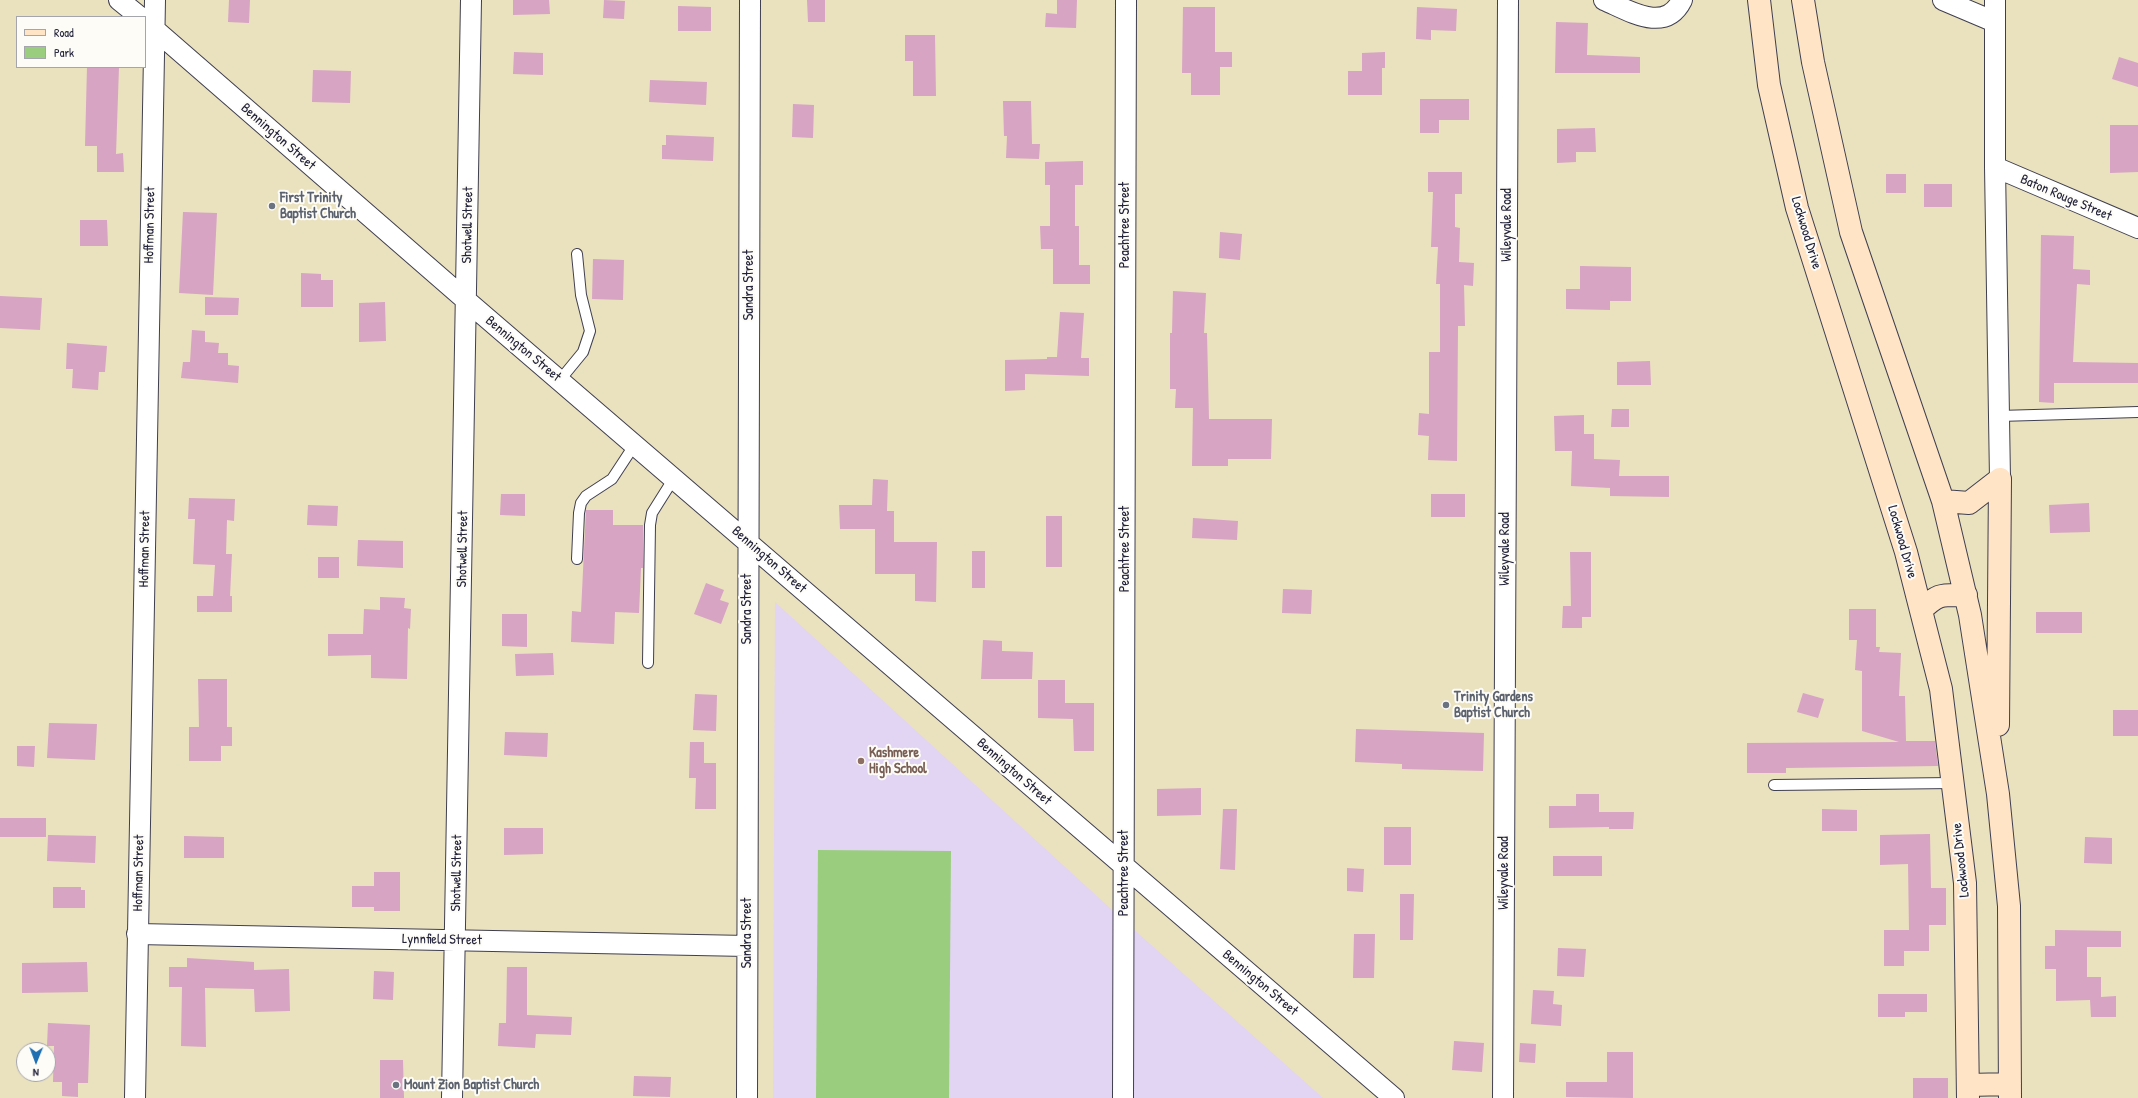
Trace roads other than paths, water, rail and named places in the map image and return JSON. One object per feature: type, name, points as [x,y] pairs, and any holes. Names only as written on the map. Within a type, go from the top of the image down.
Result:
[{"type":"main road","name":"Lockwood Drive","points":[[1759,0],[1769,86],[1797,208],[1906,552],[1941,689],[1965,883],[1968,1091]]},
{"type":"main road","points":[[1803,0],[1813,62],[1851,232],[1943,501],[1970,615],[1998,794],[2009,906],[2010,1091],[1968,1091]]},
{"type":"main road","points":[[1943,501],[1969,503],[2000,478]]},
{"type":"main road","points":[[1998,794],[2000,478]]},
{"type":"main road","points":[[1921,610],[1935,597],[1944,594],[1966,595]]},
{"type":"street","name":"Bennington Street","points":[[119,0],[139,16]]},
{"type":"street","name":"Hoffman Street","points":[[146,22],[155,0]]},
{"type":"street","name":"Shotwell Street","points":[[452,1098],[456,940],[471,0]]},
{"type":"street","name":"Sandra Street","points":[[747,1098],[750,0]]},
{"type":"street","name":"Peachtree Street","points":[[1123,1098],[1126,0]]},
{"type":"street","name":"Wileyvale Road","points":[[1503,1098],[1508,0]]},
{"type":"street","points":[[1604,0],[1634,13],[1651,18],[1664,18],[1677,10],[1682,0]]},
{"type":"street","points":[[1943,0],[1995,22]]},
{"type":"street","points":[[1995,0],[1995,168],[2000,478]]},
{"type":"street","name":"Bennington Street","points":[[146,22],[467,301],[748,541],[1124,867],[1394,1098]]},
{"type":"street","name":"Hoffman Street","points":[[135,1098],[138,934],[146,68]]},
{"type":"street","name":"Baton Rouge Street","points":[[1995,168],[2138,228]]},
{"type":"street","name":"Lynnfield Street","points":[[138,934],[747,946]]},
{"type":"lane","points":[[560,380],[582,352],[590,331],[581,295],[578,254]]},
{"type":"lane","points":[[1999,416],[2138,412]]},
{"type":"lane","points":[[577,559],[579,513],[581,503],[586,496],[612,479],[635,444]]},
{"type":"lane","points":[[648,663],[652,513],[674,478]]},
{"type":"lane","points":[[1774,785],[1953,784]]},
{"type":"place","name":"First Trinity Baptist Church","points":[[272,206]]},
{"type":"place","name":"Trinity Gardens Baptist Church","points":[[1446,705]]},
{"type":"place","name":"Kashmere High School","points":[[861,761]]},
{"type":"place","name":"Mount Zion Baptist Church","points":[[396,1085]]}]
